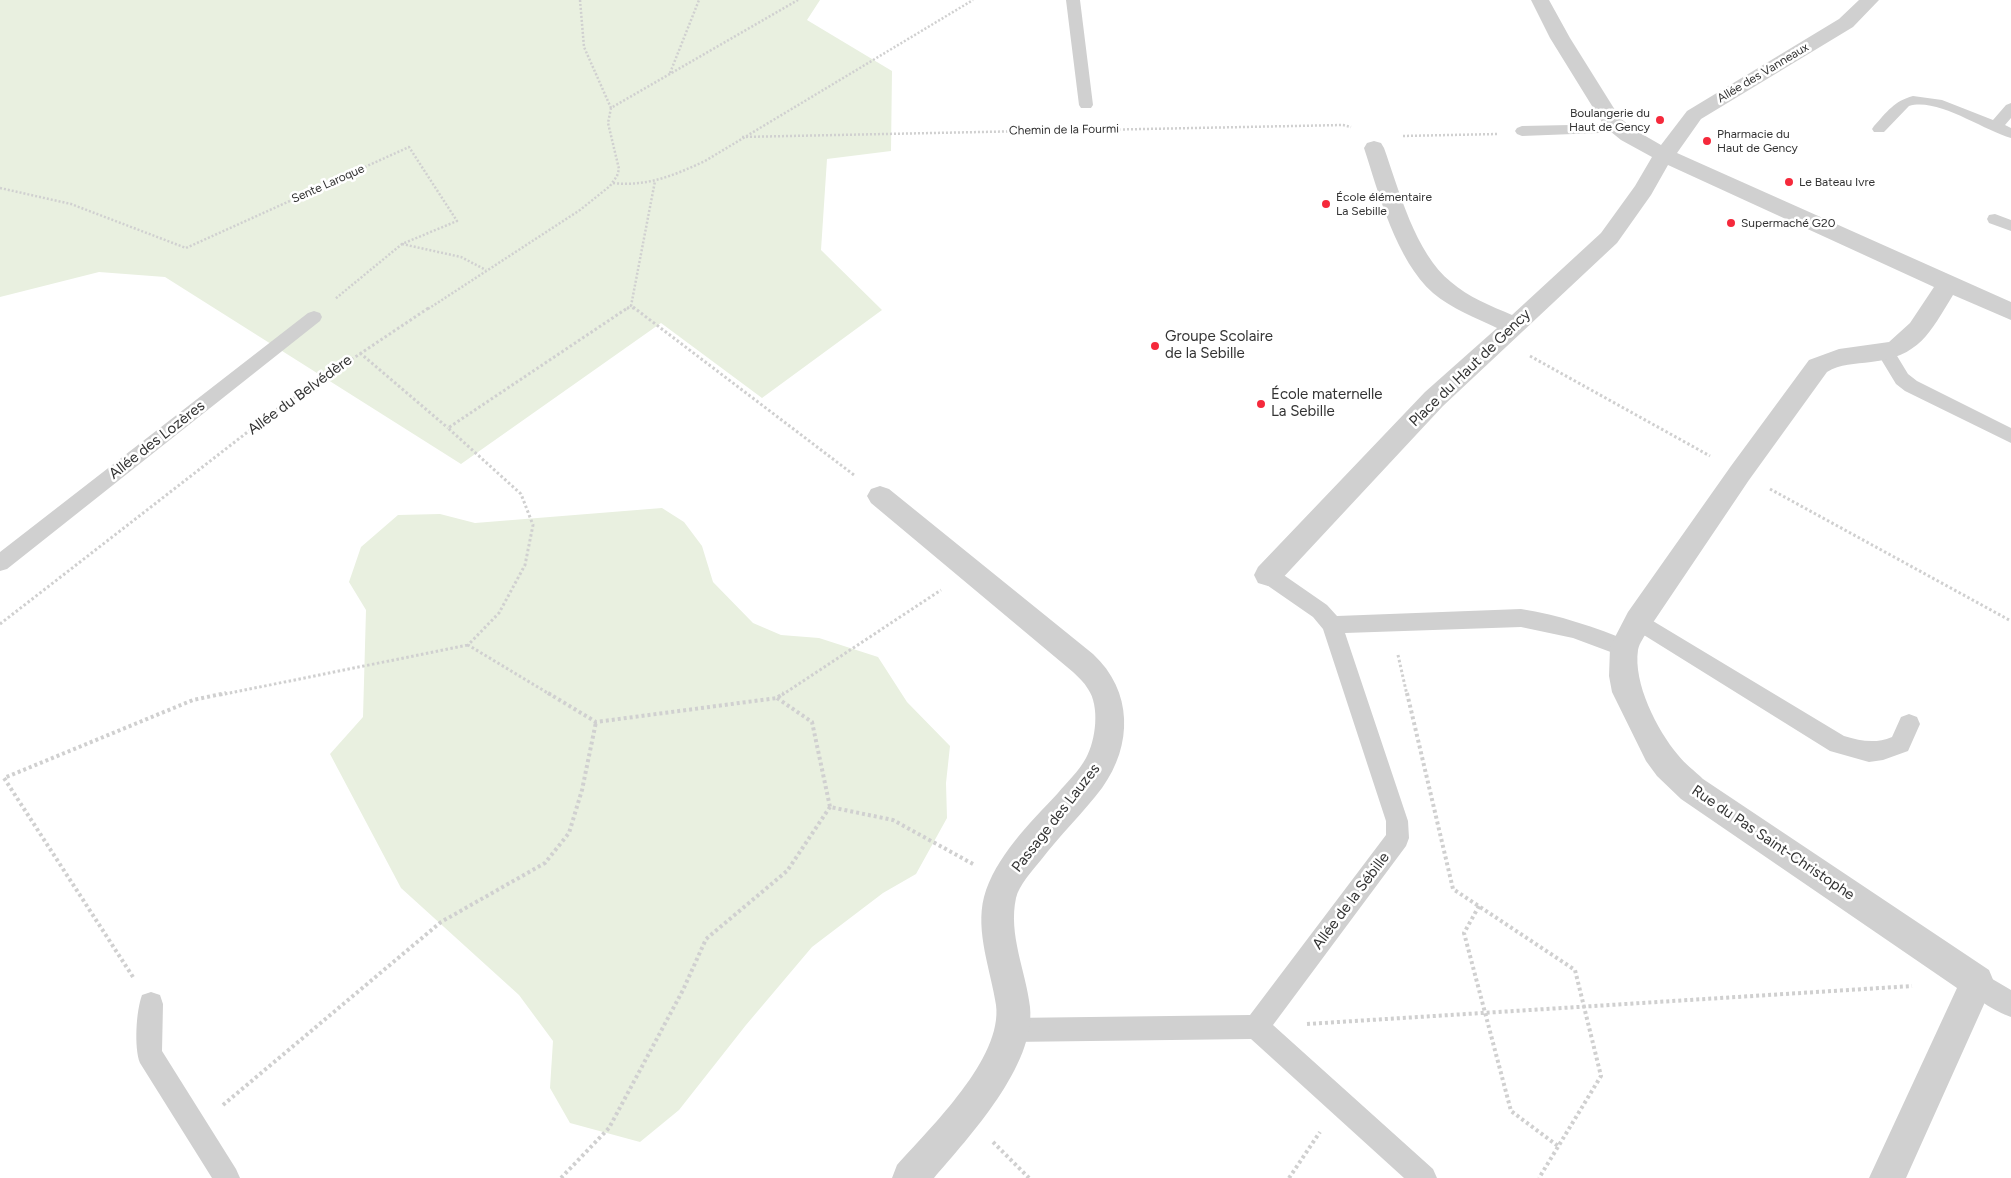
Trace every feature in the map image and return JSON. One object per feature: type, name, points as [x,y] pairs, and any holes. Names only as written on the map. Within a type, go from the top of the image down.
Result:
[{"type":"street","points":[[1540,0],[1594,94],[1612,122],[1619,129],[1664,155],[1947,285],[2011,312]]},
{"type":"street","name":"Allée des Vanneaux","points":[[1664,155],[1694,115],[1846,23],[1870,0]]},
{"type":"street","points":[[1374,148],[1389,193],[1422,264],[1435,280],[1454,296],[1513,326]]},
{"type":"street","name":"Place du Haut de Gency","points":[[1268,575],[1434,398],[1609,238],[1643,190],[1664,155]]},
{"type":"street","name":"Rue du Pas Saint-Christophe","points":[[1947,285],[1912,336],[1898,347],[1885,351],[1827,360],[1818,366],[1740,473],[1638,620],[1624,648],[1622,676],[1627,692],[1657,751],[1668,766],[1692,789],[1977,982]]},
{"type":"street","name":"Passage des Lauzes","points":[[880,496],[1079,660],[1102,684],[1109,705],[1109,734],[1099,768],[1030,850],[1006,882],[1000,897],[998,928],[1013,1008],[1010,1030],[1000,1061],[984,1090],[910,1178]]},
{"type":"street","points":[[1887,1178],[1977,982]]},
{"type":"lane","points":[[1073,0],[1086,105]]},
{"type":"lane","points":[[1880,129],[1902,104],[1910,101],[1936,103],[2011,134]]},
{"type":"lane","points":[[1996,127],[2011,108]]},
{"type":"lane","points":[[1522,131],[1619,129]]},
{"type":"lane","points":[[1995,219],[2011,226]]},
{"type":"lane","name":"Allée des Lozères","points":[[0,563],[314,317]]},
{"type":"lane","points":[[1885,351],[1892,366],[1902,379],[1911,386],[2011,436]]},
{"type":"lane","name":"Allée de la Sébille","points":[[1256,1027],[1398,838],[1397,820],[1332,625],[1320,611],[1268,575]]},
{"type":"lane","points":[[1332,625],[1521,618],[1550,622],[1591,634],[1624,648]]},
{"type":"lane","points":[[1638,620],[1838,744],[1862,752],[1881,752],[1900,744],[1909,724]]},
{"type":"lane","points":[[1977,982],[2011,1005]]},
{"type":"lane","points":[[151,1004],[149,1054],[227,1178]]},
{"type":"lane","points":[[1010,1030],[1256,1027],[1424,1178]]},
{"type":"path","points":[[580,0],[584,47],[611,108]]},
{"type":"path","points":[[670,74],[699,0]]},
{"type":"path","points":[[798,0],[611,108],[608,112],[610,132],[619,166],[618,175],[612,183],[624,185],[656,181],[705,161],[974,0]]},
{"type":"path","name":"Chemin de la Fourmi","points":[[1088,130],[1344,125],[1370,137],[1374,148]]},
{"type":"path","name":"Chemin de la Fourmi","points":[[742,138],[1078,130]]},
{"type":"path","points":[[1419,136],[1511,134],[1522,131]]},
{"type":"path","name":"Sente Laroque","points":[[0,188],[71,204],[186,248],[408,147],[457,221],[402,244],[314,317]]},
{"type":"path","points":[[448,428],[632,306],[656,181]]},
{"type":"path","name":"Allée du Belvédère","points":[[0,624],[276,410],[580,210],[612,183]]},
{"type":"path","points":[[402,244],[461,257],[487,270]]},
{"type":"path","points":[[632,306],[880,496]]},
{"type":"path","points":[[151,1004],[2,779],[193,700],[468,645],[499,613],[525,565],[533,525],[521,494],[448,428],[360,353]]},
{"type":"path","points":[[468,645],[596,722],[778,698],[970,571]]},
{"type":"path","points":[[1391,623],[1453,889],[1575,970],[1601,1076],[1539,1178]]},
{"type":"path","points":[[561,1178],[609,1128],[684,990],[706,939],[787,871],[830,807],[812,722],[778,698]]},
{"type":"path","points":[[196,1128],[441,922],[545,864],[569,833],[582,790],[596,722]]},
{"type":"path","points":[[830,807],[893,820],[1006,882]]},
{"type":"path","points":[[1479,906],[1464,933],[1511,1111],[1558,1146]]},
{"type":"path","points":[[1256,1027],[1918,986]]},
{"type":"path","points":[[1289,1178],[1340,1103]]},
{"type":"path","points":[[964,1113],[1029,1178]]},
{"type":"green space","points":[[0,0],[820,0],[807,20],[892,71],[891,151],[827,159],[821,250],[882,310],[762,398],[661,323],[461,464],[165,277],[99,272],[0,297]]},
{"type":"green space","points":[[662,508],[684,522],[702,546],[713,582],[753,623],[781,635],[819,638],[878,657],[907,702],[950,746],[946,783],[947,818],[916,874],[883,893],[812,947],[746,1025],[679,1110],[640,1142],[570,1123],[550,1088],[553,1041],[519,995],[401,888],[330,754],[363,717],[366,610],[349,582],[361,547],[398,515],[440,514],[475,523]]},
{"type":"place","name":"Boulangerie du Haut de Gency","points":[[1660,120]]},
{"type":"place","name":"Pharmacie du Haut de Gency","points":[[1707,141]]},
{"type":"place","name":"Le Bateau Ivre","points":[[1789,182]]},
{"type":"place","name":"École élémentaire La Sebille","points":[[1326,204]]},
{"type":"place","name":"Supermaché G20","points":[[1731,223]]},
{"type":"place","name":"Groupe Scolaire de la Sebille","points":[[1155,346]]},
{"type":"place","name":"École maternelle La Sebille","points":[[1261,404]]}]
